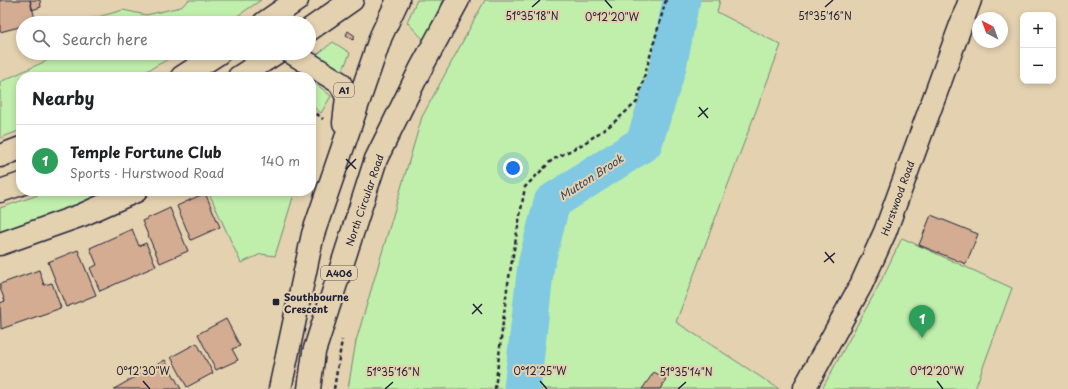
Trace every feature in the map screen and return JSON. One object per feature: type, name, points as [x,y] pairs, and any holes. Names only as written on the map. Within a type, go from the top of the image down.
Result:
[{"type":"main road","points":[[274,16],[297,0]]},
{"type":"main road","points":[[316,25],[352,0]]},
{"type":"main road","name":"A406","points":[[280,389],[313,234],[381,36],[398,0]]},
{"type":"main road","name":"North Circular Road","points":[[309,389],[314,352],[376,159],[420,70],[458,0]]},
{"type":"main road","name":"Hurstwood Road","points":[[805,387],[861,285],[885,232],[970,0]]},
{"type":"main road","points":[[190,72],[208,60]]},
{"type":"main road","points":[[247,72],[265,60]]},
{"type":"main road","name":"A1","points":[[304,60],[340,82],[346,97],[341,154]]},
{"type":"main road","points":[[0,156],[16,150]]},
{"type":"main road","points":[[0,191],[16,186]]},
{"type":"main road","points":[[0,244],[82,215],[125,196]]},
{"type":"path","points":[[495,389],[507,289],[525,187],[552,160],[583,144],[612,124],[637,102],[666,0]]},
{"type":"path","points":[[316,113],[324,119]]},
{"type":"green space","points":[[189,0],[261,0],[237,16],[102,16],[123,10],[146,15],[181,7]]},
{"type":"green space","points":[[417,0],[443,0],[424,40],[407,22]]},
{"type":"green space","points":[[485,0],[720,0],[717,12],[781,45],[676,322],[779,389],[348,389],[356,341],[422,117]]},
{"type":"green space","points":[[333,42],[350,53],[342,72],[316,58],[316,55]]},
{"type":"green space","points":[[48,60],[166,60],[145,72],[22,72]]},
{"type":"green space","points":[[16,75],[16,132],[0,138],[0,82]]},
{"type":"green space","points":[[316,84],[331,96],[321,113],[316,109]]},
{"type":"green space","points":[[35,196],[102,196],[0,234],[0,208]]},
{"type":"green space","points":[[210,196],[293,196],[275,256],[261,254],[241,263]]},
{"type":"green space","points":[[902,238],[1012,288],[975,389],[822,389],[878,287]]},
{"type":"building","points":[[0,0],[30,0],[34,16],[16,16],[16,28],[0,32]]},
{"type":"building","points":[[30,0],[40,0],[41,7],[32,10]]},
{"type":"building","points":[[348,31],[355,36],[353,40],[346,35]]},
{"type":"building","points":[[199,196],[206,196],[220,227],[191,240],[177,206]]},
{"type":"building","points":[[170,208],[188,251],[160,263],[142,221]]},
{"type":"building","points":[[931,215],[978,234],[966,264],[919,245]]},
{"type":"building","points":[[132,229],[139,246],[146,243],[156,266],[100,291],[90,268],[97,265],[90,248]]},
{"type":"building","points":[[78,250],[96,295],[66,307],[48,262]]},
{"type":"building","points":[[39,270],[44,285],[52,283],[61,308],[1,329],[0,303],[5,301],[0,284]]},
{"type":"building","points":[[226,319],[240,346],[232,349],[238,360],[216,370],[198,334]]},
{"type":"building","points":[[197,343],[213,373],[187,387],[171,357]]},
{"type":"building","points":[[165,360],[181,389],[114,389]]},
{"type":"building","points":[[654,372],[666,379],[660,389],[642,389]]},
{"type":"waterway","name":"Mutton Brook","points":[[522,389],[536,265],[552,202],[644,143],[668,67],[682,0]]},
{"type":"place","name":"Southbourne Crescent","points":[[276,302]]},
{"type":"place","name":"Temple Fortune Club","points":[[922,338]]}]
